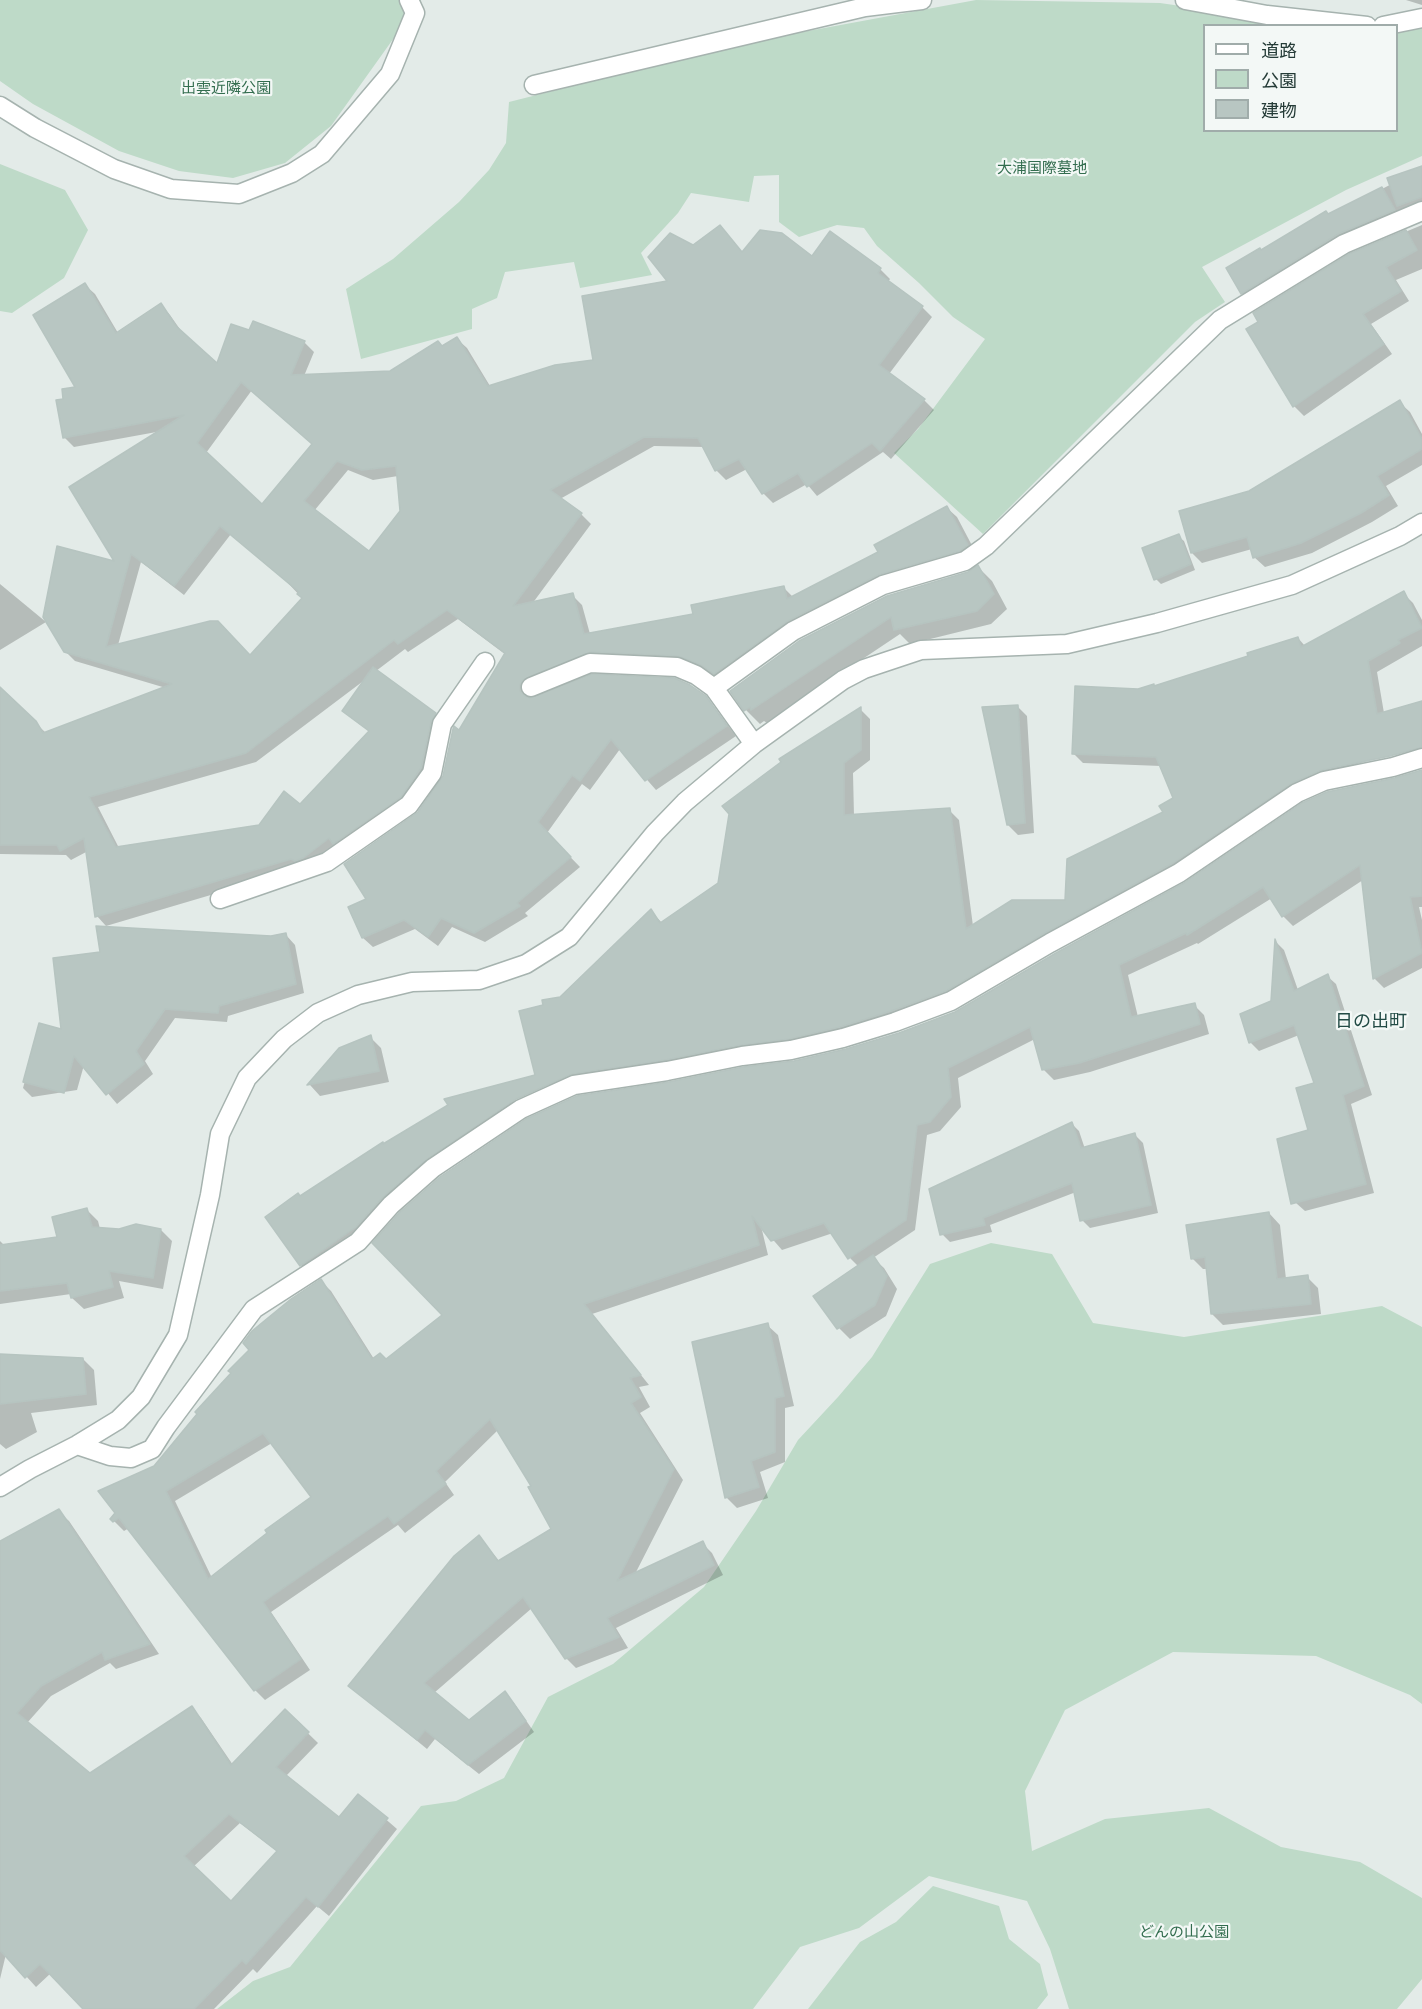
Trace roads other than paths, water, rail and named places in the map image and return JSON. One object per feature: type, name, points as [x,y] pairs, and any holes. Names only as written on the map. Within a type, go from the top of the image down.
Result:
[{"type":"street","points":[[534,85],[865,7],[922,0]]},
{"type":"street","points":[[1185,0],[1267,15],[1349,24]]},
{"type":"street","points":[[0,106],[35,128],[114,169],[171,189],[238,194],[292,173],[322,154],[390,74],[412,7]]},
{"type":"street","points":[[1393,24],[1422,18]]},
{"type":"street","points":[[714,688],[793,631],[883,585],[965,561],[986,546],[1220,320],[1344,244],[1422,211]]},
{"type":"street","points":[[0,1487],[77,1446],[118,1420],[141,1397],[178,1335],[210,1195],[220,1134],[247,1078],[284,1039],[318,1013],[358,995],[412,982],[479,980],[526,964],[569,937],[655,833],[685,802],[754,744],[843,680],[888,660],[921,650],[1067,644],[1157,623],[1292,585],[1400,536],[1422,523]]},
{"type":"street","points":[[220,899],[327,862],[409,805],[432,774],[442,724],[485,662]]},
{"type":"street","points":[[531,687],[590,663],[677,667],[696,675],[714,688],[754,744]]},
{"type":"street","points":[[77,1446],[110,1456],[131,1458],[152,1449],[254,1309],[358,1242],[391,1205],[433,1168],[521,1109],[574,1085],[667,1071],[742,1056],[791,1050],[843,1038],[951,1001],[1050,943],[1179,873],[1297,793],[1324,781],[1422,758]]},
{"type":"district","name":"日の出町","points":[[1371,1021]]},
{"type":"park label","name":"出雲近隣公園","points":[[226,88]]},
{"type":"park label","name":"大浦国際墓地","points":[[1042,168]]},
{"type":"park label","name":"どんの山公園","points":[[1184,1932]]}]
